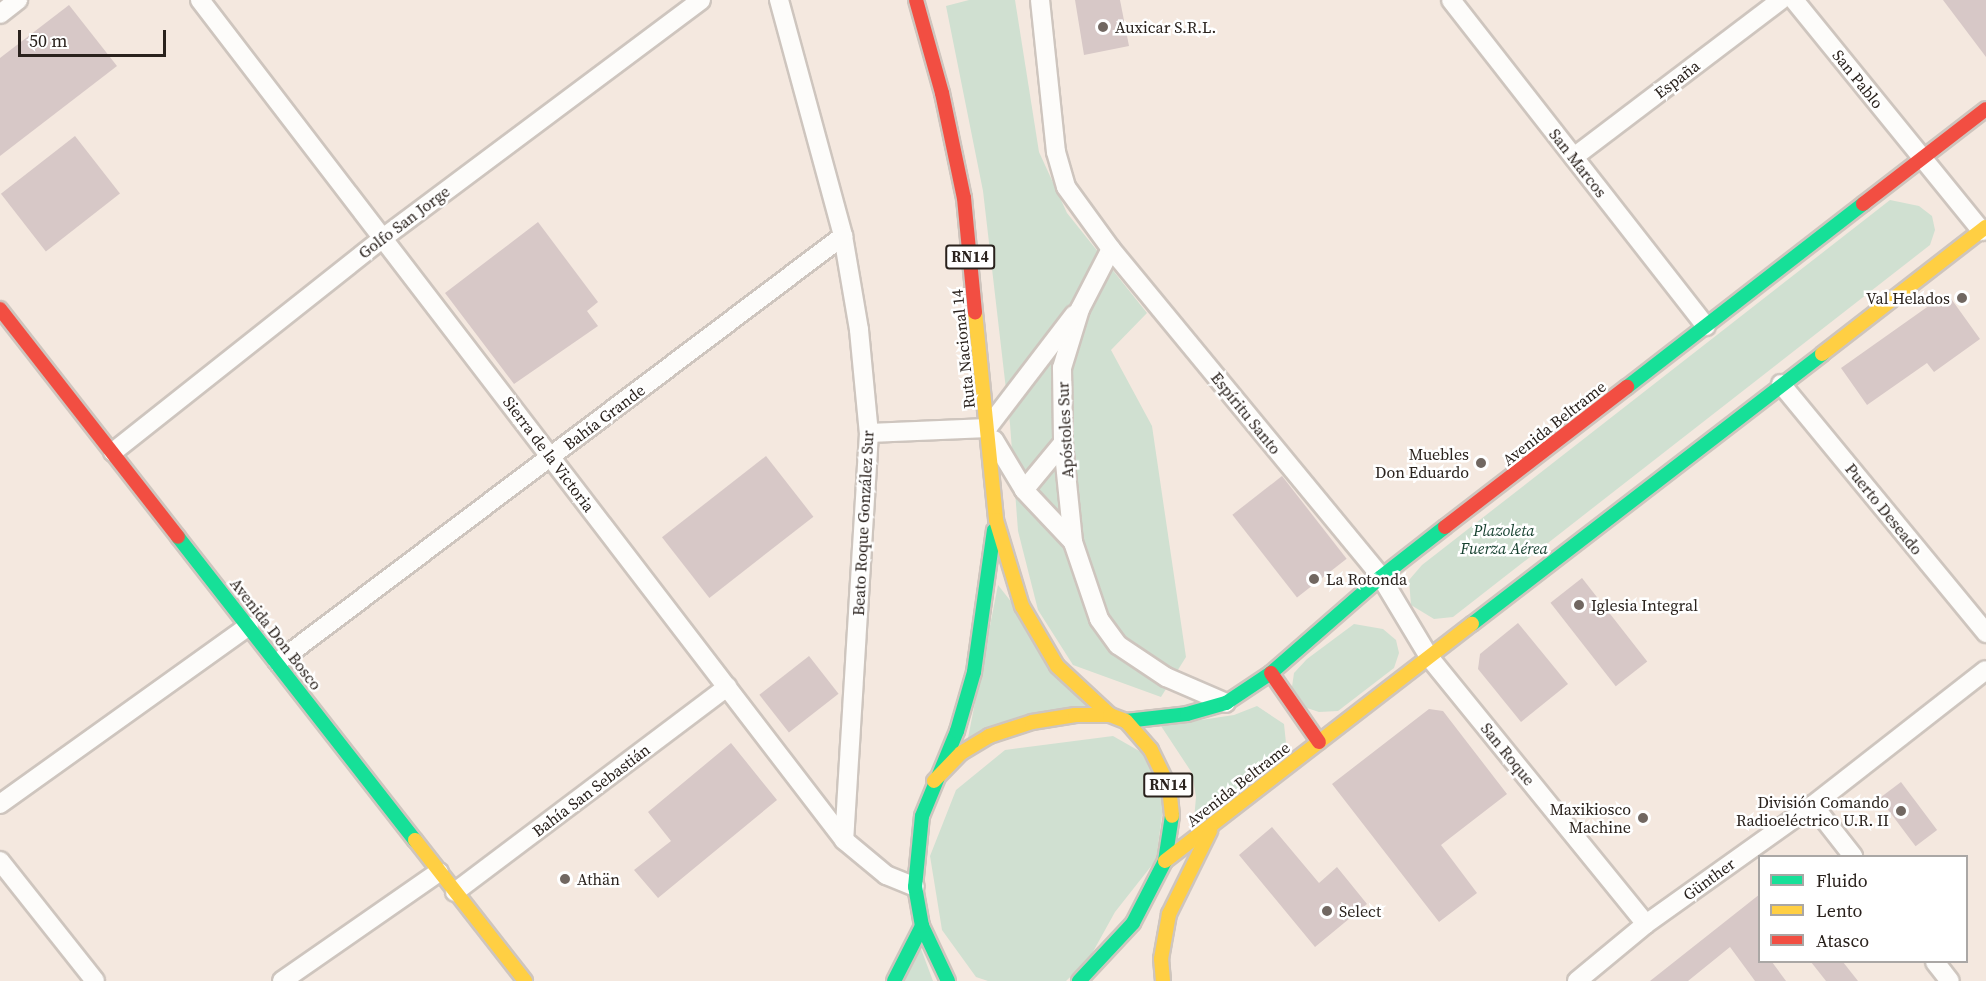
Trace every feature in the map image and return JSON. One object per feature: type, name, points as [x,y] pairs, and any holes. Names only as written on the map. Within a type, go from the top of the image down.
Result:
[{"type":"main road","name":"Ruta Nacional 14","points":[[916,0],[942,93],[964,198],[996,520],[1022,606],[1057,666],[1110,715],[1126,721],[1151,750],[1168,787],[1173,823],[1165,861],[1133,923],[1079,981]]},
{"type":"main road","name":"Avenida Beltrame","points":[[1126,721],[1187,714],[1226,703],[1271,673],[1381,577],[1986,109]]},
{"type":"main road","name":"Avenida Beltrame","points":[[1165,861],[1984,229]]},
{"type":"main road","name":"Avenida Don Bosco","points":[[0,309],[525,981]]},
{"type":"main road","name":"Ruta Nacional 14","points":[[946,981],[922,926],[915,887],[922,816],[934,781],[957,731],[974,672],[996,520]]},
{"type":"main road","points":[[1271,673],[1319,742]]},
{"type":"main road","name":"Ruta Nacional 14","points":[[934,781],[961,753],[989,736],[1043,720],[1110,715]]},
{"type":"main road","points":[[1163,981],[1161,959],[1169,914],[1214,823]]},
{"type":"main road","points":[[894,981],[922,926]]},
{"type":"main road","name":"Ruta Nacional 14","points":[[1089,981],[1095,966]]},
{"type":"street","points":[[0,14],[18,0]]},
{"type":"street","name":"Sierra de la Victoria","points":[[200,0],[844,840],[886,875],[915,887]]},
{"type":"street","name":"Golfo San Jorge","points":[[113,452],[382,238],[700,0]]},
{"type":"street","name":"Beato Roque González Sur","points":[[779,0],[843,236],[859,330],[869,434],[844,840]]},
{"type":"street","points":[[1040,0],[1056,152],[1066,186],[1111,249]]},
{"type":"street","name":"San Marcos","points":[[1451,0],[1706,326]]},
{"type":"street","name":"España","points":[[1574,158],[1781,0]]},
{"type":"street","name":"San Pablo","points":[[1794,0],[1922,159],[1984,229]]},
{"type":"street","name":"Bahía Grande","points":[[278,662],[843,236]]},
{"type":"street","name":"Apóstoles Sur","points":[[1111,249],[1080,309],[1062,368],[1063,443],[1073,542],[1099,619],[1118,645],[1166,677],[1226,703]]},
{"type":"street","name":"Espíritu Santo","points":[[1111,249],[1381,577]]},
{"type":"street","points":[[869,434],[987,428],[1080,309]]},
{"type":"street","name":"Puerto Deseado","points":[[1781,384],[1986,633]]},
{"type":"street","points":[[987,428],[1024,490],[1073,542]]},
{"type":"street","points":[[1024,490],[1063,443]]},
{"type":"street","name":"San Roque","points":[[1381,577],[1429,657],[1646,924]]},
{"type":"street","points":[[0,804],[249,626]]},
{"type":"street","name":"Günther","points":[[1577,981],[1646,924],[1813,805],[1986,670]]},
{"type":"street","name":"Bahía San Sebastián","points":[[454,892],[727,687]]},
{"type":"street","points":[[1813,805],[1852,855]]},
{"type":"street","points":[[0,861],[94,981]]},
{"type":"street","points":[[282,981],[439,872]]},
{"type":"street","points":[[1936,963],[1950,981]]},
{"type":"green space","points":[[969,0],[1015,0],[1039,152],[1067,213],[1147,313],[1111,350],[1152,426],[1186,657],[1161,697],[1073,665],[1038,610],[1018,531],[1010,424],[983,191],[946,6]]},
{"type":"green space","name":"Plazoleta Fuerza Aérea","points":[[1890,200],[1919,206],[1932,216],[1935,230],[1930,245],[1453,617],[1434,619],[1411,605],[1409,580],[1422,565]]},
{"type":"green space","points":[[998,585],[1093,706],[968,738]]},
{"type":"green space","points":[[1354,624],[1383,629],[1396,640],[1399,653],[1394,668],[1338,711],[1319,712],[1307,708],[1292,687],[1294,673],[1307,659]]},
{"type":"green space","points":[[1257,706],[1284,724],[1286,743],[1282,757],[1194,820],[1196,797],[1192,773],[1161,726],[1234,715]]},
{"type":"green space","points":[[1113,736],[1141,752],[1165,793],[1156,860],[1115,912],[1089,959],[1066,981],[988,981],[976,977],[942,930],[930,856],[956,790],[1005,750]]},
{"type":"green space","points":[[921,949],[933,981],[902,981]]},
{"type":"building","name":"Auxicar S.R.L.","points":[[1075,0],[1120,0],[1129,46],[1084,55]]},
{"type":"building","points":[[1943,0],[1986,0],[1986,57]]},
{"type":"building","points":[[69,5],[117,66],[0,156],[0,58]]},
{"type":"building","points":[[75,136],[120,194],[46,251],[1,194]]},
{"type":"building","points":[[538,222],[598,302],[587,311],[598,326],[514,384],[445,293]]},
{"type":"building","points":[[1947,293],[1980,339],[1934,372],[1927,363],[1867,405],[1841,368]]},
{"type":"building","points":[[766,456],[813,517],[709,598],[662,537]]},
{"type":"building","points":[[1282,476],[1347,559],[1297,598],[1232,515]]},
{"type":"building","points":[[1582,578],[1647,662],[1616,686],[1550,603]]},
{"type":"building","points":[[1518,623],[1568,684],[1521,722],[1478,669],[1480,654]]},
{"type":"building","points":[[809,656],[839,694],[789,733],[759,695]]},
{"type":"building","points":[[1429,709],[1443,711],[1507,794],[1441,845],[1477,893],[1439,922],[1332,784]]},
{"type":"building","points":[[731,743],[777,800],[658,898],[634,870],[671,841],[648,812]]},
{"type":"building","points":[[1901,782],[1937,830],[1916,846],[1879,798]]},
{"type":"building","points":[[1272,827],[1319,883],[1337,867],[1367,904],[1315,947],[1239,855]]},
{"type":"building","points":[[1758,896],[1758,963],[1773,963],[1786,981],[1755,981],[1730,947],[1688,981],[1650,981]]},
{"type":"building","points":[[1812,963],[1844,963],[1858,981],[1826,981]]},
{"type":"traffic: fast","points":[[1627,387],[1863,204]]},
{"type":"traffic: fast","points":[[1472,624],[1822,354]]},
{"type":"traffic: fast","points":[[1126,721],[1187,714],[1226,703],[1271,673],[1381,577],[1445,527]]},
{"type":"traffic: fast","points":[[948,981],[922,926],[915,887],[922,816],[957,731],[974,672],[994,530]]},
{"type":"traffic: fast","points":[[178,537],[415,840]]},
{"type":"traffic: fast","points":[[1079,981],[1133,923],[1165,861],[1172,816]]},
{"type":"traffic: fast","points":[[894,981],[922,926]]},
{"type":"traffic: slow","points":[[1822,354],[1986,227]]},
{"type":"traffic: slow","points":[[975,312],[996,520],[1022,606],[1057,666],[1110,715]]},
{"type":"traffic: slow","points":[[1165,861],[1472,624]]},
{"type":"traffic: slow","points":[[934,781],[961,753],[989,736],[1032,722],[1075,715],[1110,715],[1126,721],[1151,750],[1169,787],[1172,816]]},
{"type":"traffic: slow","points":[[1163,981],[1161,959],[1169,914],[1210,831]]},
{"type":"traffic: slow","points":[[415,840],[525,981]]},
{"type":"traffic: jam","points":[[916,0],[942,93],[964,198],[975,312]]},
{"type":"traffic: jam","points":[[1863,204],[1986,109]]},
{"type":"traffic: jam","points":[[0,309],[178,537]]},
{"type":"traffic: jam","points":[[1445,527],[1627,387]]},
{"type":"traffic: jam","points":[[1271,673],[1319,742]]},
{"type":"place","name":"Auxicar S.R.L.","points":[[1103,27]]},
{"type":"place","name":"Val Helados","points":[[1962,298]]},
{"type":"place","name":"Muebles Don Eduardo","points":[[1481,463]]},
{"type":"place","name":"La Rotonda","points":[[1314,579]]},
{"type":"place","name":"Iglesia Integral","points":[[1579,605]]},
{"type":"place","name":"División Comando Radioeléctrico U.R. II","points":[[1901,811]]},
{"type":"place","name":"Maxikiosco Machine","points":[[1643,818]]},
{"type":"place","name":"Athän","points":[[565,879]]},
{"type":"place","name":"Select","points":[[1327,911]]}]
